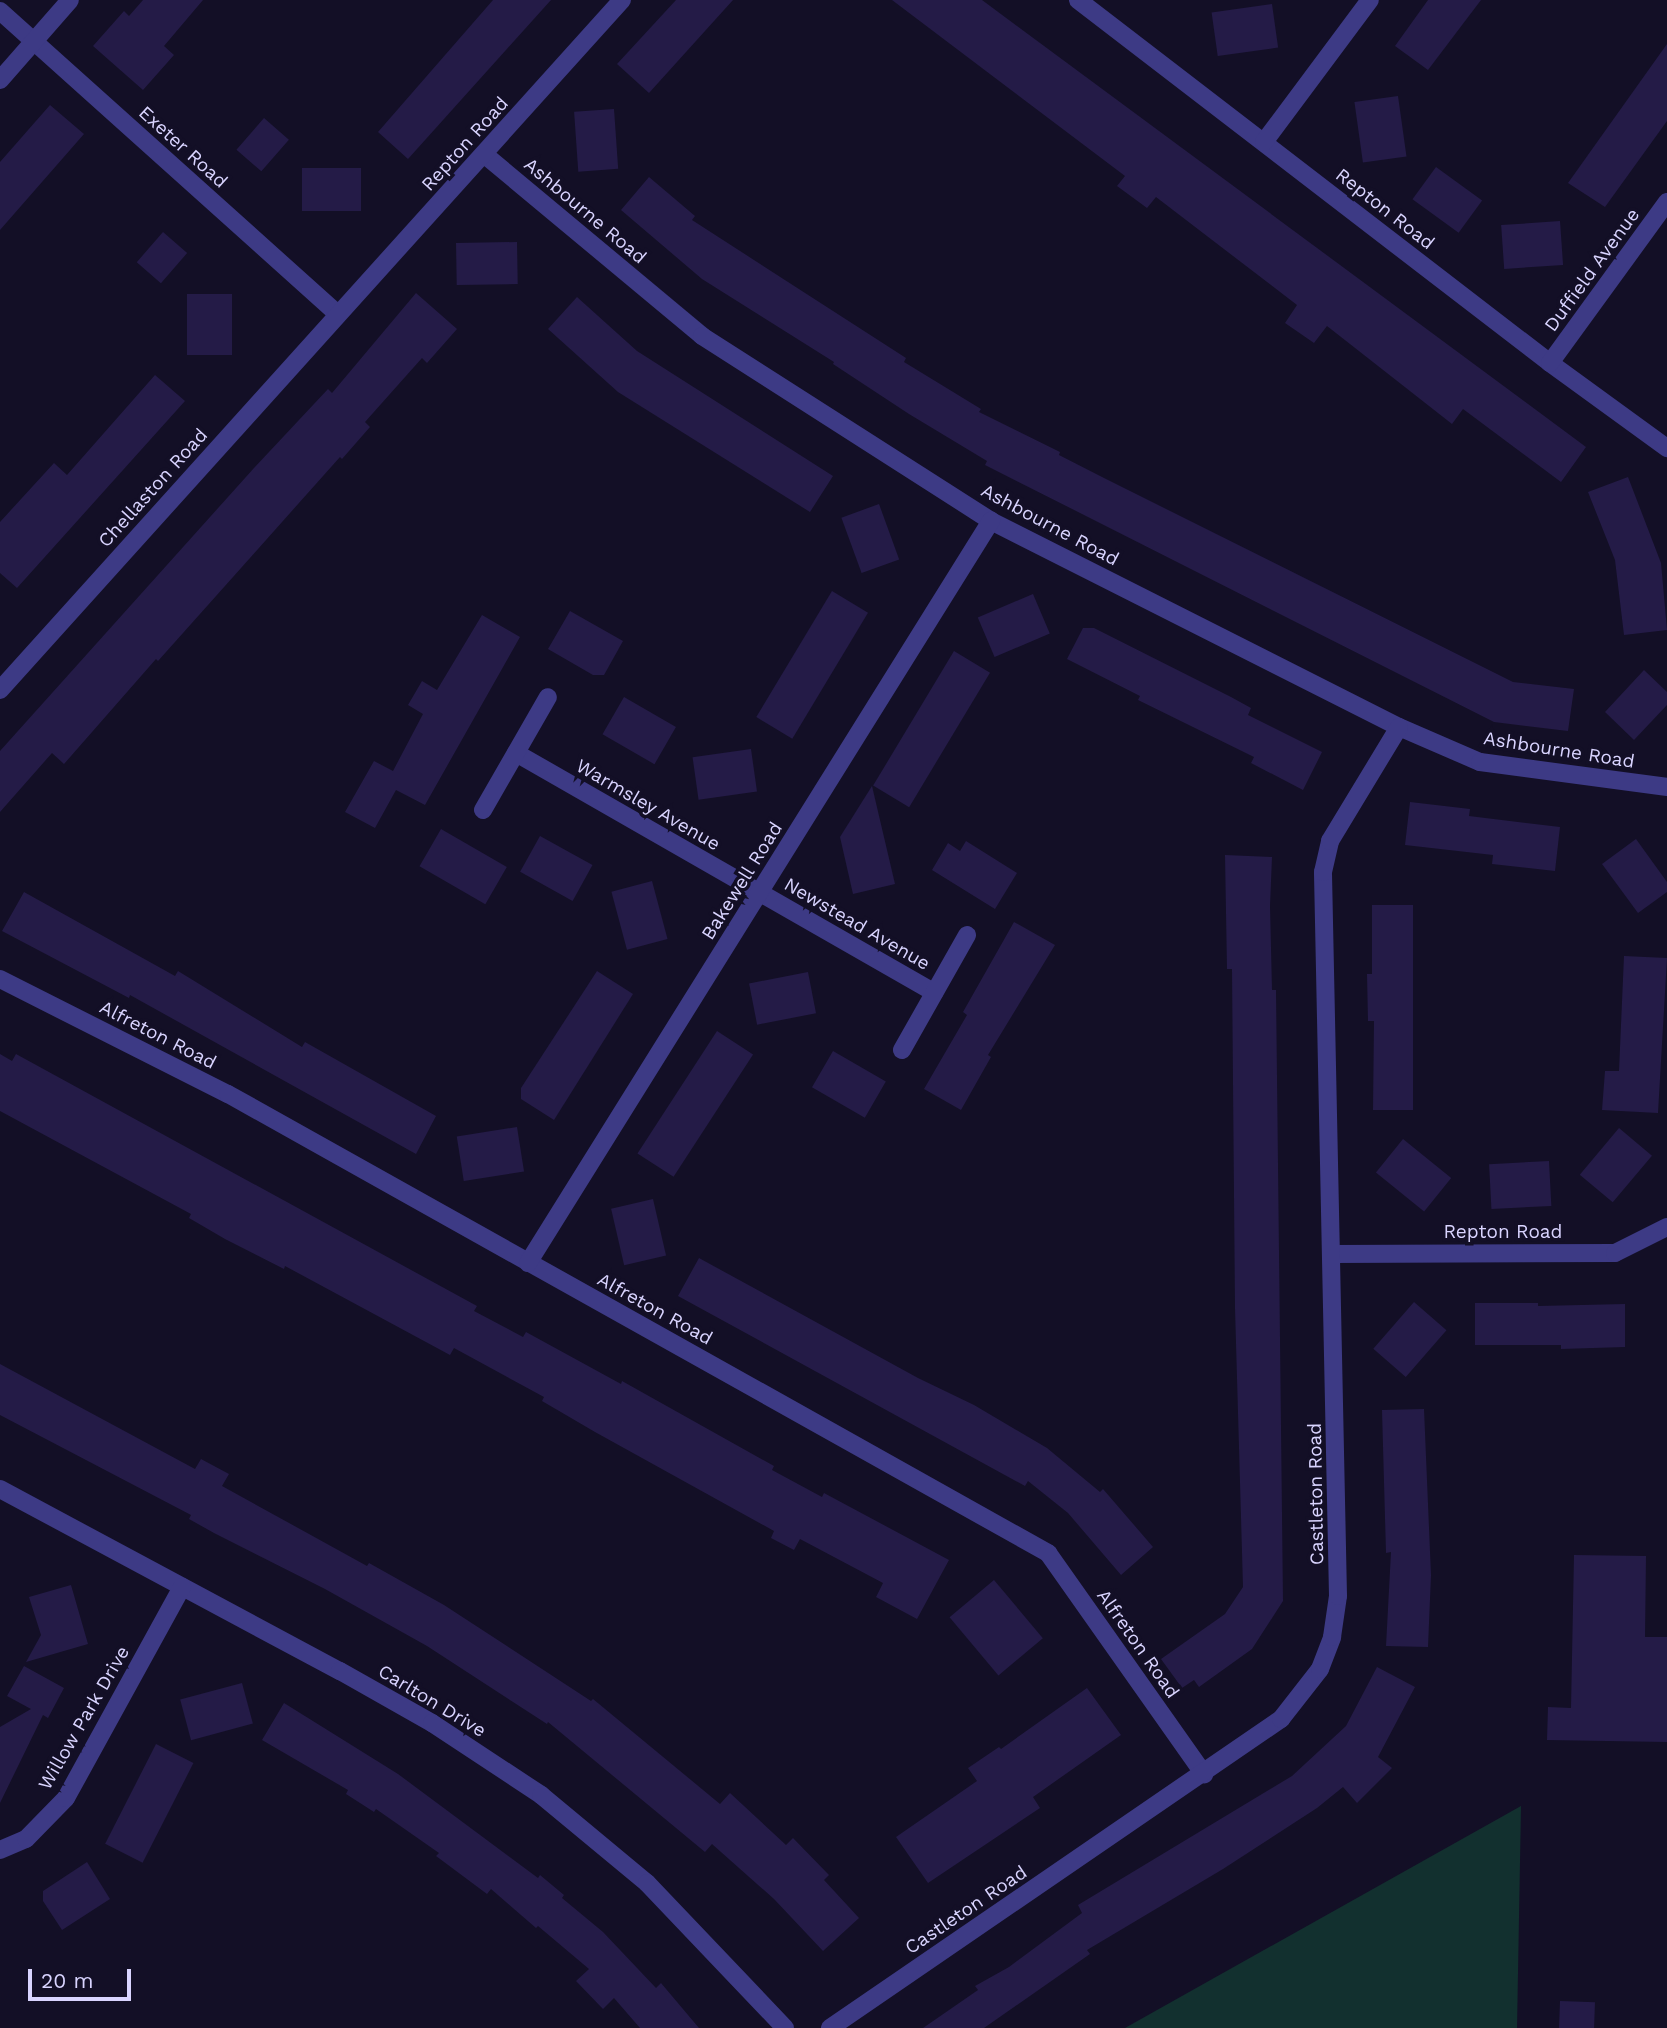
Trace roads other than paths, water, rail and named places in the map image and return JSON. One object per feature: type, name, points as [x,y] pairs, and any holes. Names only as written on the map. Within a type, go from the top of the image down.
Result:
[{"type":"street","points":[[0,80],[70,0]]},
{"type":"street","name":"Repton Road","points":[[338,314],[485,155],[622,0]]},
{"type":"street","name":"Repton Road","points":[[1078,0],[1550,363],[1667,449]]},
{"type":"street","points":[[1264,142],[1370,0]]},
{"type":"street","name":"Exeter Road","points":[[0,11],[338,314]]},
{"type":"street","name":"Ashbourne Road","points":[[485,155],[702,336],[991,521],[1399,727],[1480,762],[1667,788]]},
{"type":"street","name":"Duffield Avenue","points":[[1550,363],[1667,202]]},
{"type":"street","name":"Chellaston Road","points":[[0,690],[338,314]]},
{"type":"street","name":"Bakewell Road","points":[[528,1263],[991,521]]},
{"type":"street","points":[[483,810],[548,697]]},
{"type":"street","name":"Castleton Road","points":[[830,2028],[1281,1719],[1320,1669],[1332,1636],[1338,1595],[1323,873],[1330,841],[1399,727]]},
{"type":"street","name":"Warmsley Avenue","points":[[516,753],[760,893]]},
{"type":"street","name":"Newstead Avenue","points":[[760,893],[934,992]]},
{"type":"street","points":[[902,1050],[967,936]]},
{"type":"street","name":"Alfreton Road","points":[[0,979],[228,1094],[1048,1553],[1204,1774]]},
{"type":"street","name":"Repton Road","points":[[1332,1254],[1615,1253],[1667,1227]]},
{"type":"street","name":"Carlton Drive","points":[[0,1489],[432,1723],[541,1795],[647,1883],[785,2028]]},
{"type":"street","name":"Willow Park Drive","points":[[0,1850],[26,1839],[65,1798],[182,1587]]}]
